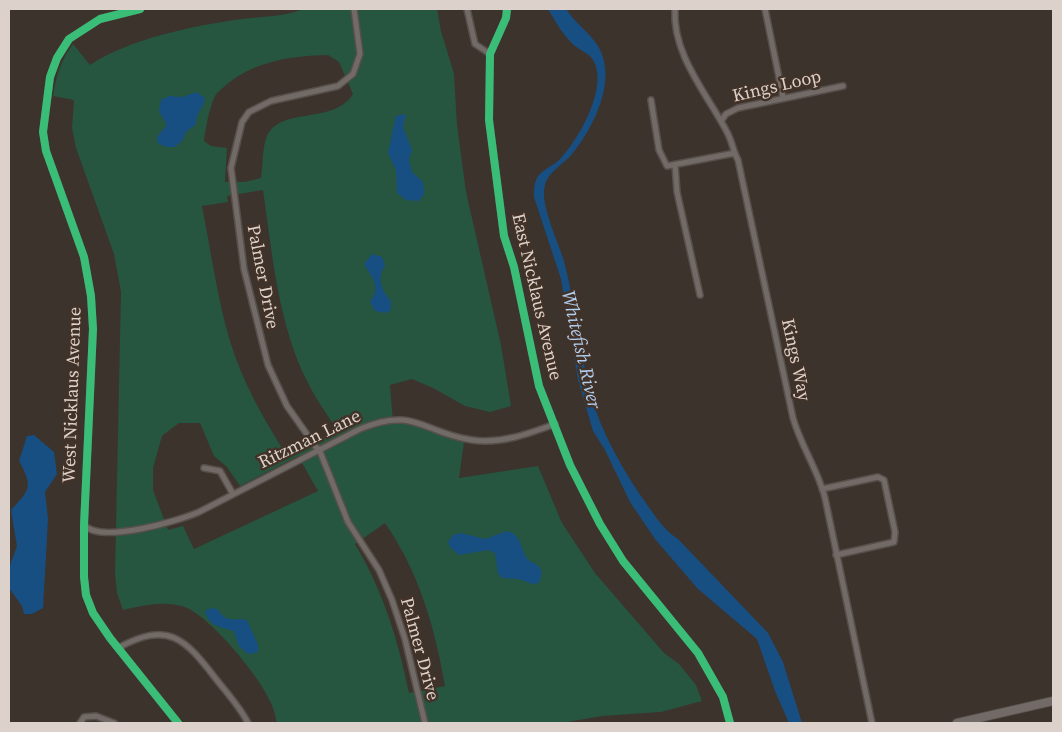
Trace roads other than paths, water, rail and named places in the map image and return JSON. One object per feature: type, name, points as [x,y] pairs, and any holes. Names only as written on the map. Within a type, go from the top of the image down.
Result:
[{"type":"street","name":"West Nicklaus Avenue","points":[[140,9],[100,19],[69,39],[57,58],[50,77],[44,122],[46,151],[79,240],[91,296],[93,329],[84,525],[86,595],[96,618],[176,721]]},
{"type":"street","name":"Palmer Drive","points":[[354,9],[360,54],[357,66],[350,78],[334,87],[260,104],[249,112],[242,122],[231,168],[244,269],[259,333],[273,380],[286,406],[319,450],[348,522],[379,570],[392,600],[405,639],[425,723]]},
{"type":"street","points":[[467,9],[476,44],[490,54]]},
{"type":"street","name":"East Nicklaus Avenue","points":[[507,9],[506,18],[490,54],[489,120],[504,236],[514,267],[535,373],[580,487],[604,532],[639,582],[698,653],[723,697],[730,723]]},
{"type":"street","name":"Kings Way","points":[[675,9],[677,30],[687,60],[702,91],[732,140],[794,418],[800,441],[816,468],[822,489],[872,723]]},
{"type":"street","points":[[765,9],[783,97]]},
{"type":"street","name":"Kings Loop","points":[[721,121],[734,109],[783,97],[843,86]]},
{"type":"street","points":[[651,100],[661,157],[667,166],[735,153]]},
{"type":"street","points":[[675,165],[679,201],[700,295]]},
{"type":"street","name":"Ritzman Lane","points":[[84,525],[89,529],[115,531],[157,527],[187,517],[360,429],[387,420],[414,420],[462,438],[486,440],[516,437],[555,424]]},
{"type":"street","points":[[204,468],[220,471],[233,494]]},
{"type":"street","points":[[822,489],[878,477],[884,480],[895,532],[894,542],[836,555]]},
{"type":"street","points":[[118,648],[134,639],[152,635],[167,635],[181,640],[206,667],[248,723]]},
{"type":"street","points":[[957,723],[1053,701]]},
{"type":"street","points":[[80,723],[84,717],[93,715],[114,723]]},
{"type":"street","points":[[169,723],[176,721]]},
{"type":"water","name":"Whitefish River","points":[[548,9],[566,9],[598,46],[604,59],[604,88],[595,117],[572,154],[547,180],[544,193],[547,214],[565,265],[593,402],[610,444],[625,471],[658,519],[768,633],[783,662],[802,723],[789,723],[775,691],[757,639],[698,589],[655,539],[630,502],[605,450],[593,431],[578,380],[561,279],[534,194],[537,177],[561,158],[576,138],[590,112],[595,97],[597,71],[593,60],[567,38]]},
{"type":"water","points":[[196,92],[205,98],[196,124],[186,132],[182,141],[175,147],[166,147],[158,143],[157,137],[167,125],[159,111],[161,100],[169,96],[183,97]]},
{"type":"water","points":[[406,114],[403,127],[412,150],[409,160],[412,172],[423,182],[424,194],[419,201],[406,200],[397,193],[396,170],[388,153],[396,116]]},
{"type":"water","points":[[372,254],[382,257],[385,266],[382,270],[381,284],[391,301],[391,310],[386,313],[375,311],[370,302],[374,296],[375,287],[373,278],[364,264]]},
{"type":"water","points":[[34,435],[54,452],[57,474],[45,492],[48,519],[43,608],[32,614],[24,614],[22,606],[9,588],[9,568],[17,546],[11,510],[22,498],[27,488],[27,477],[19,461],[27,436]]},
{"type":"water","points":[[507,531],[517,537],[527,559],[540,568],[541,576],[539,583],[532,584],[519,579],[502,578],[498,573],[495,553],[488,550],[459,555],[450,547],[448,542],[453,535],[461,533],[485,539]]},
{"type":"water","points":[[212,608],[217,609],[228,619],[247,620],[258,645],[258,652],[248,654],[239,646],[234,631],[220,627],[210,621],[205,611]]}]
